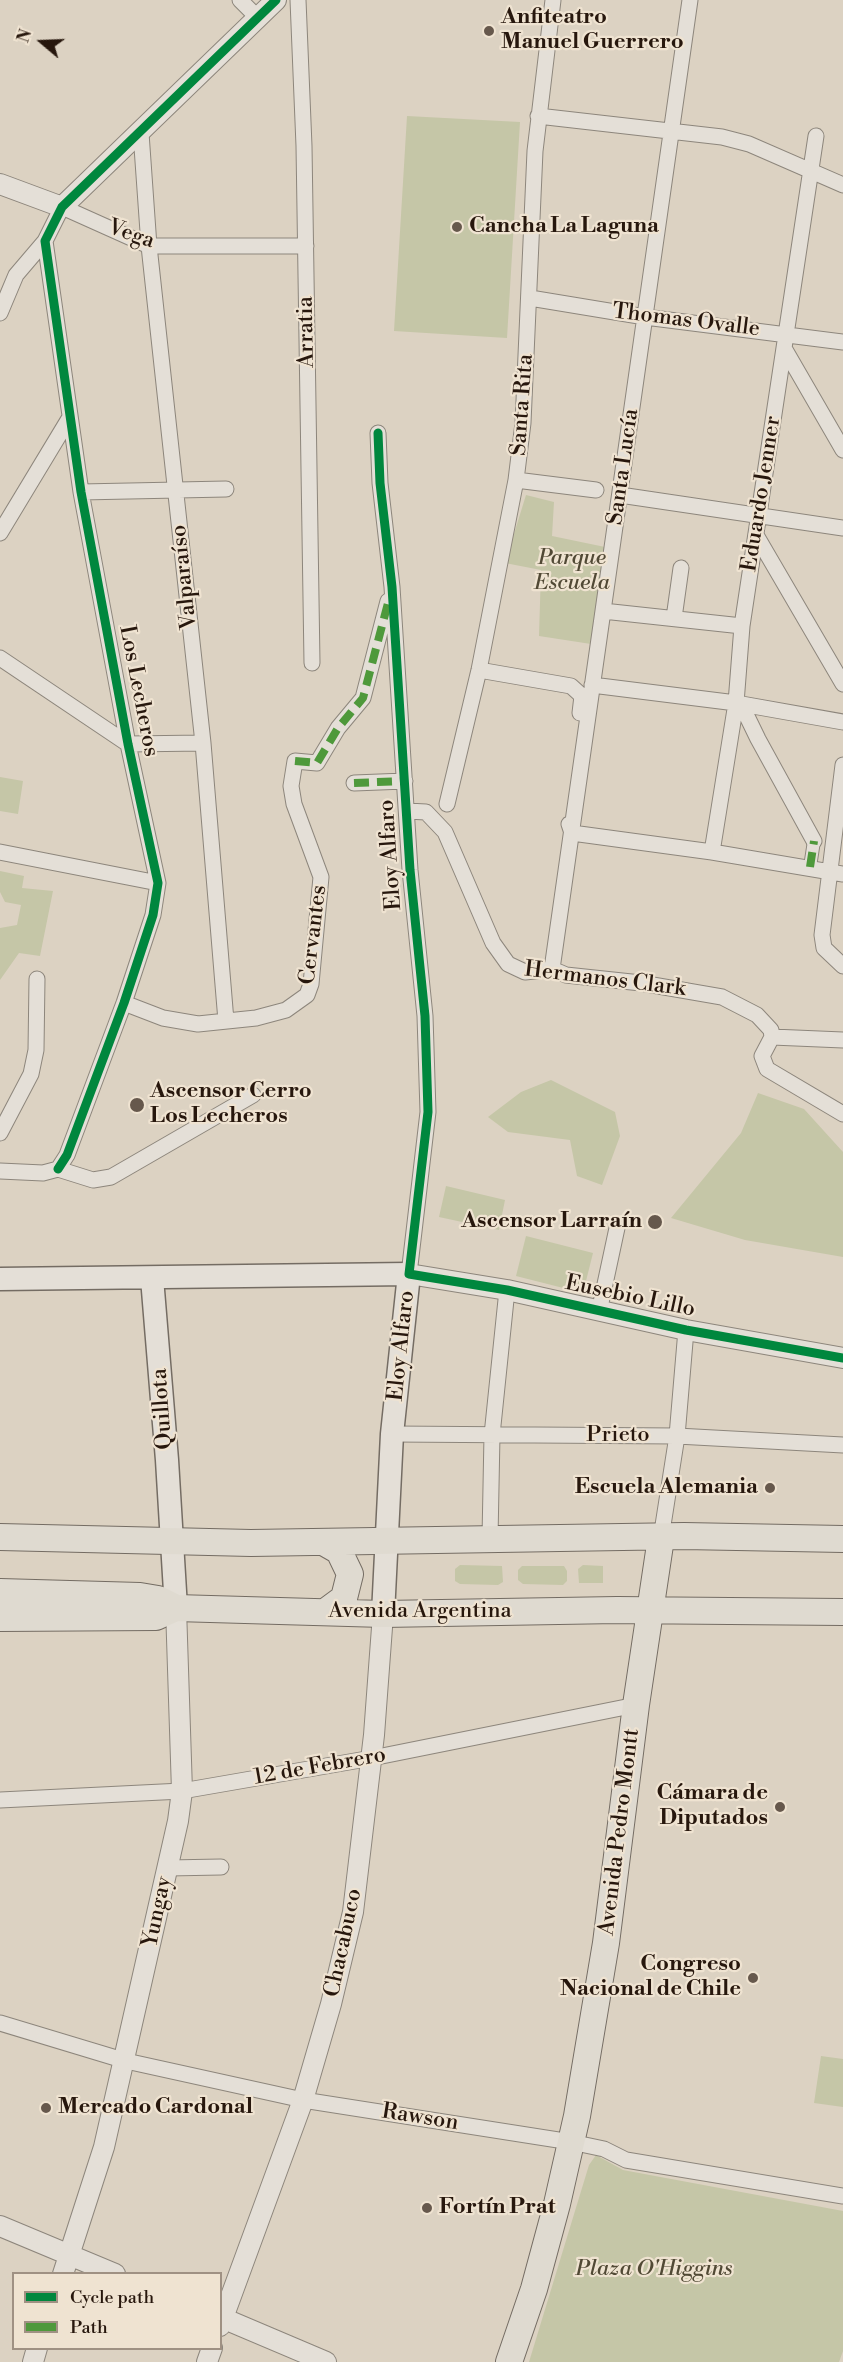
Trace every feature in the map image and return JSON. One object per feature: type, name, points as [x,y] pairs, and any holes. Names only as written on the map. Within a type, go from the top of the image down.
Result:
[{"type":"main road","name":"Eusebio Lillo","points":[[0,1279],[409,1274]]},
{"type":"main road","name":"Eloy Alfaro","points":[[386,1542],[392,1434],[409,1274]]},
{"type":"main road","name":"Quillota","points":[[152,1278],[173,1540]]},
{"type":"main road","points":[[0,1537],[325,1543],[490,1539],[843,1539]]},
{"type":"main road","name":"Avenida Pedro Montt","points":[[509,2362],[537,2278],[571,2142],[606,1942],[636,1705],[661,1538]]},
{"type":"main road","name":"Yungay","points":[[173,1540],[176,1608]]},
{"type":"main road","name":"Chacabuco","points":[[383,1614],[386,1542]]},
{"type":"main road","points":[[325,1543],[339,1551],[350,1574],[344,1598],[325,1612]]},
{"type":"main road","points":[[0,1592],[140,1596],[158,1599],[176,1608]]},
{"type":"main road","name":"Avenida Argentina","points":[[0,1618],[156,1617],[176,1608],[383,1614],[650,1611],[843,1612]]},
{"type":"street","points":[[240,0],[258,18]]},
{"type":"street","points":[[0,313],[16,275],[45,241],[62,207],[276,0]]},
{"type":"street","name":"Arratia","points":[[298,0],[306,246],[312,663]]},
{"type":"street","name":"Santa Rita","points":[[447,804],[479,670],[516,480],[523,423],[538,116],[553,0]]},
{"type":"street","name":"Santa Lucía","points":[[552,969],[690,0]]},
{"type":"street","points":[[538,116],[722,137],[749,144],[843,185]]},
{"type":"street","name":"Valparaíso","points":[[141,133],[149,246],[203,743],[226,1021]]},
{"type":"street","name":"Eduardo Jenner","points":[[712,852],[739,703],[742,626],[816,136]]},
{"type":"street","name":"Vega","points":[[0,184],[62,207],[149,246],[306,246]]},
{"type":"street","name":"Los Lecheros","points":[[45,241],[81,492],[128,744],[158,883],[153,915],[124,1004],[63,1163],[58,1169]]},
{"type":"street","name":"Thomas Ovalle","points":[[530,298],[785,341],[843,342]]},
{"type":"street","points":[[785,341],[843,450]]},
{"type":"street","points":[[0,533],[69,417]]},
{"type":"street","name":"Eloy Alfaro","points":[[378,433],[380,483],[392,587],[410,870],[425,1016],[428,1112],[409,1274]]},
{"type":"street","points":[[516,480],[596,490]]},
{"type":"street","points":[[81,492],[226,489]]},
{"type":"street","points":[[620,495],[843,528]]},
{"type":"street","points":[[756,535],[843,684]]},
{"type":"street","points":[[674,618],[681,567]]},
{"type":"street","name":"Cervantes","points":[[124,1004],[185,1023],[256,1018],[286,1010],[302,1000],[311,984],[321,877],[294,804],[291,786],[295,761],[317,763],[338,728],[363,698],[392,587]]},
{"type":"street","points":[[603,611],[742,626]]},
{"type":"street","points":[[0,658],[128,744],[203,743]]},
{"type":"street","points":[[479,670],[571,686],[582,696],[568,819],[572,833],[712,852],[836,873]]},
{"type":"street","points":[[592,685],[739,703],[843,722]]},
{"type":"street","points":[[739,703],[814,841],[810,867]]},
{"type":"street","points":[[843,765],[836,873],[822,935],[824,948],[843,966]]},
{"type":"street","points":[[354,783],[405,781]]},
{"type":"street","name":"Hermanos Clark","points":[[407,812],[426,812],[445,832],[493,943],[508,964],[525,972],[552,969],[566,975],[675,988],[722,998],[757,1016],[771,1030],[772,1037]]},
{"type":"street","points":[[0,852],[158,883]]},
{"type":"street","points":[[0,1133],[31,1074],[36,1050],[37,979]]},
{"type":"street","points":[[843,1040],[772,1037],[762,1056],[767,1068],[843,1114]]},
{"type":"street","points":[[0,1171],[43,1173],[58,1169],[93,1180],[111,1177],[253,1095]]},
{"type":"street","points":[[599,1312],[617,1228]]},
{"type":"street","name":"Eusebio Lillo","points":[[409,1274],[507,1290],[686,1330],[843,1358]]},
{"type":"street","points":[[490,1539],[492,1435],[507,1290]]},
{"type":"street","name":"Avenida Pedro Montt","points":[[661,1538],[677,1436],[686,1330]]},
{"type":"street","name":"Prieto","points":[[392,1434],[677,1436],[843,1445]]},
{"type":"street","name":"Yungay","points":[[64,2272],[104,2147],[126,2061],[168,1868],[182,1791],[176,1608]]},
{"type":"street","name":"Chacabuco","points":[[222,2321],[303,2100],[331,2004],[353,1912],[372,1758],[383,1614]]},
{"type":"street","name":"12 de Febrero","points":[[0,1800],[182,1791],[372,1758],[636,1705]]},
{"type":"street","points":[[168,1868],[220,1868]]},
{"type":"street","name":"Rawson","points":[[0,2023],[126,2061],[303,2100],[571,2142],[604,2149],[626,2160],[843,2196]]},
{"type":"street","points":[[0,2226],[110,2272]]},
{"type":"street","points":[[222,2321],[326,2362]]},
{"type":"green space","name":"Cancha La Laguna","points":[[407,116],[520,122],[507,338],[394,331]]},
{"type":"green space","name":"Parque Escuela","points":[[526,495],[554,502],[552,536],[605,547],[591,644],[539,636],[541,570],[505,563]]},
{"type":"green space","points":[[0,777],[23,781],[18,814],[0,811]]},
{"type":"green space","points":[[0,871],[24,876],[22,888],[53,891],[40,956],[19,953],[0,980],[0,928],[17,925],[21,905],[5,902],[0,892]]},
{"type":"green space","points":[[551,1080],[615,1112],[620,1136],[602,1185],[577,1176],[570,1140],[508,1132],[488,1117],[521,1092]]},
{"type":"green space","points":[[758,1093],[804,1109],[843,1152],[843,1257],[745,1240],[671,1218],[741,1133]]},
{"type":"green space","points":[[446,1186],[505,1200],[499,1230],[439,1217]]},
{"type":"green space","points":[[526,1236],[593,1253],[583,1293],[516,1276]]},
{"type":"green space","points":[[460,1565],[502,1566],[503,1582],[498,1585],[460,1584],[455,1581],[455,1569]]},
{"type":"green space","points":[[583,1565],[603,1566],[603,1583],[579,1583],[578,1569]]},
{"type":"green space","points":[[522,1566],[564,1566],[567,1571],[567,1581],[563,1585],[523,1584],[518,1580],[518,1570]]},
{"type":"green space","points":[[821,2056],[843,2059],[843,2107],[814,2103]]},
{"type":"green space","name":"Plaza O'Higgins","points":[[596,2155],[623,2170],[843,2211],[843,2351],[839,2362],[529,2362],[589,2165]]},
{"type":"marked path","points":[[295,761],[317,763],[338,728],[363,698],[388,603]]},
{"type":"marked path","points":[[354,783],[405,781]]},
{"type":"marked path","points":[[810,867],[814,841]]},
{"type":"cycle path","points":[[58,1169],[67,1155],[124,1003],[153,915],[158,883],[128,744],[81,492],[45,241],[62,207],[276,0]]},
{"type":"cycle path","points":[[378,433],[380,483],[392,587],[410,870],[425,1016],[428,1112],[409,1274],[507,1290],[686,1330],[843,1358]]},
{"type":"place","name":"Anfiteatro Manuel Guerrero","points":[[489,31]]},
{"type":"place","name":"Cancha La Laguna","points":[[457,227]]},
{"type":"place","name":"Ascensor Cerro Los Lecheros","points":[[137,1105]]},
{"type":"place","name":"Ascensor Larraín","points":[[655,1222]]},
{"type":"place","name":"Escuela Alemania","points":[[770,1488]]},
{"type":"place","name":"Cámara de Diputados","points":[[780,1807]]},
{"type":"place","name":"Congreso Nacional de Chile","points":[[753,1978]]},
{"type":"place","name":"Mercado Cardonal","points":[[46,2108]]},
{"type":"place","name":"Fortín Prat","points":[[427,2208]]}]
